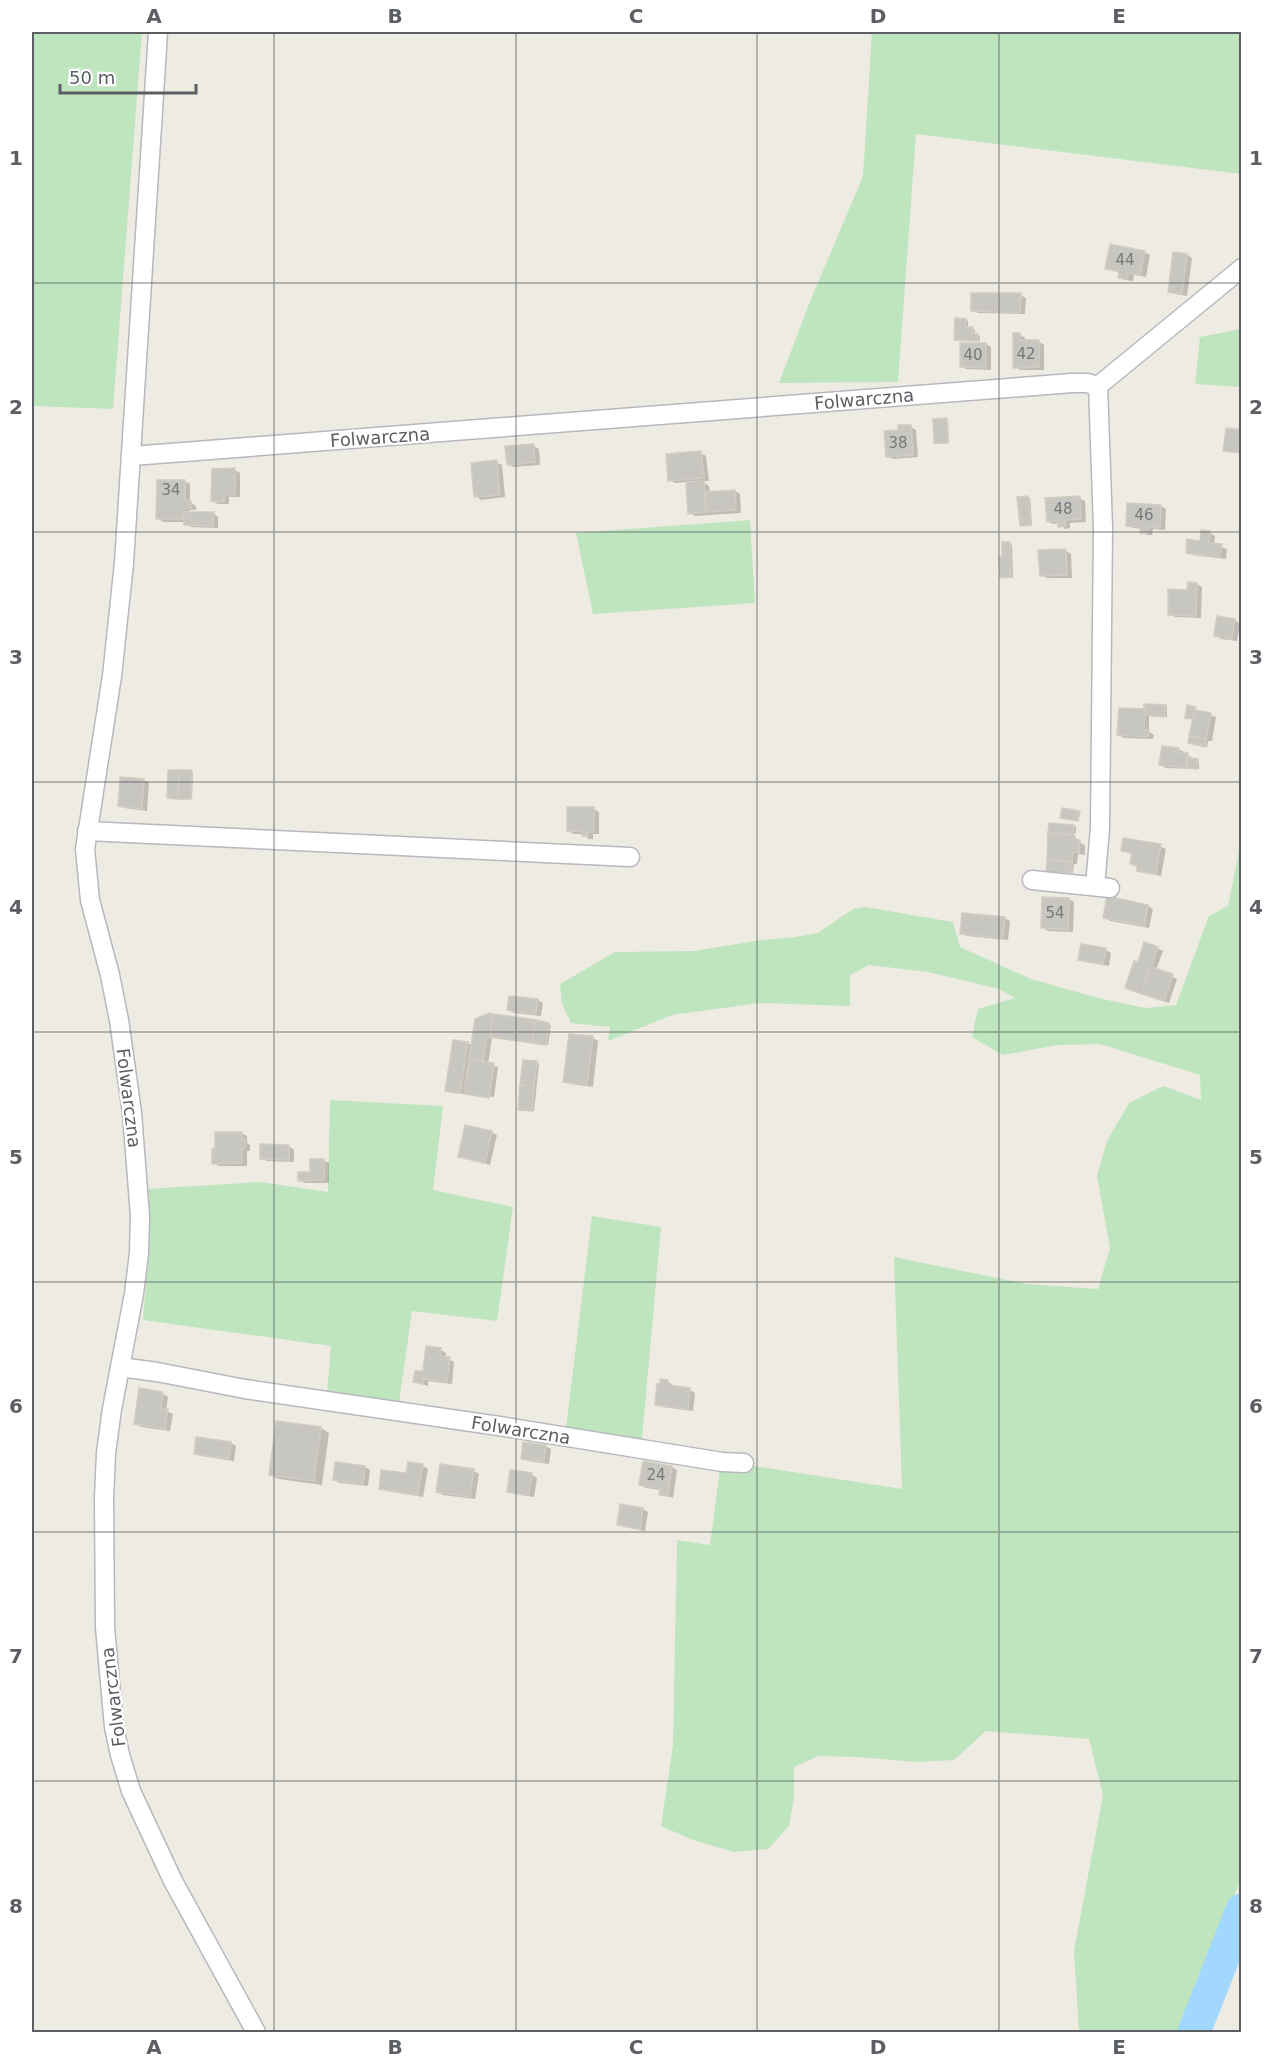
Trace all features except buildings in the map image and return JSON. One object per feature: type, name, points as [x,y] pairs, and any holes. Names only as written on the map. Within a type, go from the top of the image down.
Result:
[{"type":"street","name":"Folwarczna","points":[[158,32],[122,583],[112,676],[85,849],[87,880],[117,1011],[132,1113],[140,1228],[138,1265],[109,1429],[104,1498],[105,1627],[115,1735],[131,1791],[159,1854],[256,2032]]},
{"type":"street","points":[[1032,880],[1102,887],[1100,828],[1103,551],[1098,386],[1242,268]]},
{"type":"street","name":"Folwarczna","points":[[132,456],[1072,383],[1098,386]]},
{"type":"street","points":[[87,831],[630,857]]},
{"type":"street","name":"Folwarczna","points":[[120,1367],[245,1389],[506,1427],[722,1462],[744,1463]]},
{"type":"green space","points":[[32,32],[142,32],[113,409],[32,406]]},
{"type":"green space","points":[[872,32],[1241,32],[1241,174],[916,134],[898,382],[779,383],[809,304],[863,176]]},
{"type":"green space","points":[[1241,329],[1241,387],[1195,384],[1200,337]]},
{"type":"green space","points":[[750,520],[755,603],[593,614],[576,533]]},
{"type":"green space","points":[[1241,841],[1241,1878],[1182,2032],[1079,2032],[1074,1951],[1103,1795],[1089,1739],[986,1731],[954,1760],[916,1762],[818,1756],[794,1767],[794,1798],[789,1826],[768,1849],[734,1852],[693,1840],[661,1826],[673,1745],[677,1540],[710,1545],[721,1461],[902,1489],[894,1257],[1026,1284],[1098,1289],[1110,1248],[1097,1176],[1107,1141],[1129,1103],[1163,1086],[1201,1100],[1200,1075],[1100,1044],[1058,1045],[1003,1055],[972,1037],[978,1009],[1015,998],[999,989],[928,972],[869,965],[850,975],[850,1006],[759,1003],[672,1015],[608,1041],[610,1027],[571,1023],[562,1004],[560,984],[615,952],[694,951],[818,933],[853,909],[865,907],[953,922],[960,947],[1031,979],[1102,999],[1146,1008],[1176,1005],[1209,916],[1228,906]]},
{"type":"green space","points":[[330,1100],[443,1106],[433,1190],[513,1207],[497,1321],[412,1311],[399,1403],[327,1393],[331,1346],[143,1320],[150,1237],[147,1189],[261,1182],[328,1192]]},
{"type":"green space","points":[[592,1216],[661,1227],[642,1439],[566,1427]]},
{"type":"waterway","points":[[1194,2032],[1242,1910]]}]
